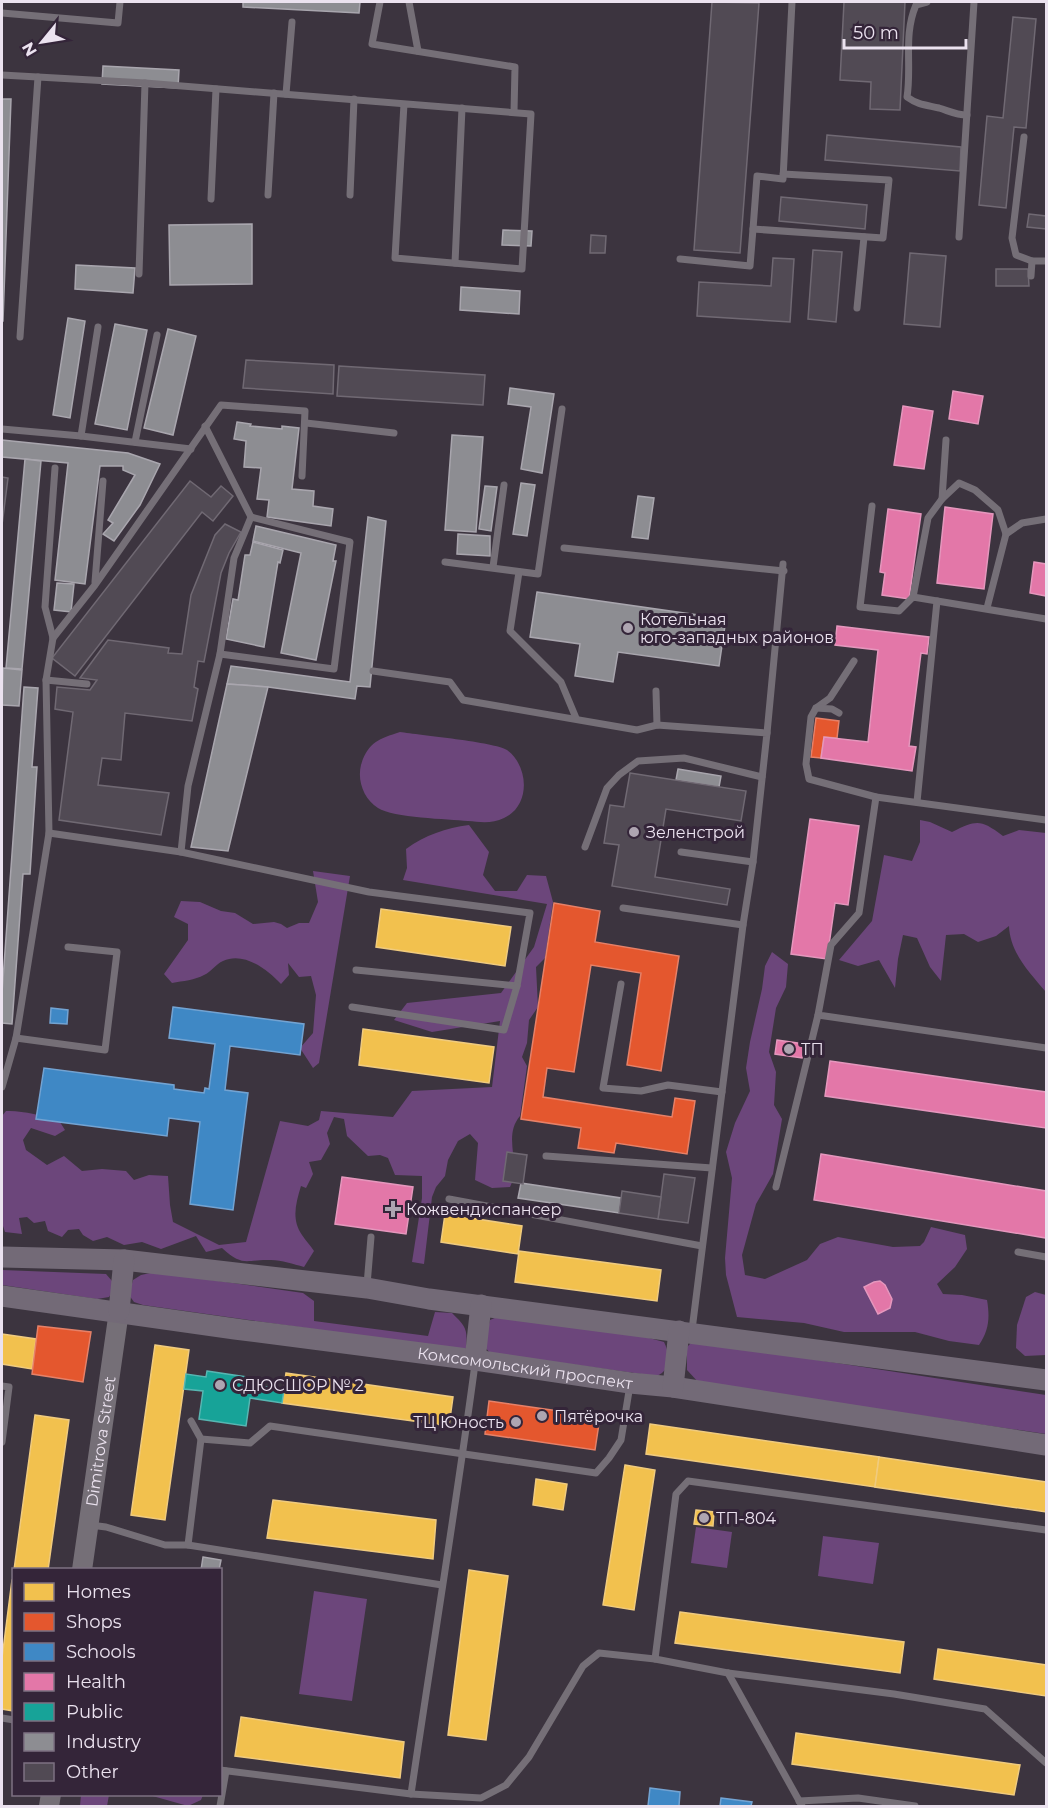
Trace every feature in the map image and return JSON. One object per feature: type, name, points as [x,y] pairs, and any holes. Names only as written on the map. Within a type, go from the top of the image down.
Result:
[{"type":"main road","points":[[2,1257],[124,1260],[367,1288],[1047,1380]]},
{"type":"main road","points":[[119,1311],[124,1260]]},
{"type":"main road","name":"Комсомольский проспект","points":[[2,1296],[630,1383],[673,1386],[1047,1445]]},
{"type":"main road","points":[[476,1360],[481,1305]]},
{"type":"main road","name":"Dimitrova Street","points":[[82,1568],[119,1311]]},
{"type":"main road","points":[[673,1386],[685,1332]]},
{"type":"lane","points":[[2,13],[118,23],[120,2]]},
{"type":"lane","points":[[380,2],[372,44],[515,67],[514,112]]},
{"type":"lane","points":[[409,2],[418,51]]},
{"type":"lane","points":[[680,259],[750,266],[757,176],[783,179],[792,2]]},
{"type":"lane","points":[[927,2],[916,5],[910,17],[907,54],[910,76],[907,97],[918,105],[942,109],[954,115],[967,115]]},
{"type":"lane","points":[[959,237],[974,2]]},
{"type":"lane","points":[[286,94],[292,22]]},
{"type":"lane","points":[[2,75],[145,83],[531,114],[522,269],[395,258],[404,104]]},
{"type":"lane","points":[[20,337],[38,77]]},
{"type":"lane","points":[[139,274],[145,83]]},
{"type":"lane","points":[[211,199],[216,89]]},
{"type":"lane","points":[[268,195],[274,93]]},
{"type":"lane","points":[[350,195],[354,99]]},
{"type":"lane","points":[[455,263],[462,108]]},
{"type":"lane","points":[[1024,137],[1012,238],[1016,255],[1032,261],[1047,261]]},
{"type":"lane","points":[[753,229],[883,238],[889,180],[783,174]]},
{"type":"lane","points":[[857,308],[864,237]]},
{"type":"lane","points":[[1031,276],[1032,261]]},
{"type":"lane","points":[[81,436],[98,327]]},
{"type":"lane","points":[[135,442],[157,334]]},
{"type":"lane","points":[[53,638],[95,585],[221,405],[305,411],[302,476]]},
{"type":"lane","points":[[445,562],[538,574],[562,409]]},
{"type":"lane","points":[[306,423],[394,433]]},
{"type":"lane","points":[[205,426],[251,517],[350,542],[334,669],[220,654]]},
{"type":"lane","points":[[2,429],[191,449]]},
{"type":"lane","points":[[942,499],[946,440]]},
{"type":"lane","points":[[2,1087],[16,1038],[49,833],[46,680],[53,638],[45,606],[55,468]]},
{"type":"lane","points":[[95,585],[103,481]]},
{"type":"lane","points":[[872,506],[860,607],[899,611],[913,597],[928,518],[942,499],[959,483],[975,490],[998,510],[1006,534],[987,608]]},
{"type":"lane","points":[[493,567],[504,486]]},
{"type":"lane","points":[[181,852],[188,786],[220,654],[234,558],[251,517]]},
{"type":"lane","points":[[1006,534],[1022,523],[1047,519]]},
{"type":"lane","points":[[564,548],[783,567],[753,862],[702,1246],[685,1332]]},
{"type":"lane","points":[[519,572],[510,631],[561,682],[576,718]]},
{"type":"lane","points":[[913,597],[1047,619]]},
{"type":"lane","points":[[917,802],[937,601]]},
{"type":"lane","points":[[854,662],[830,698],[816,708],[811,717],[806,764],[808,779],[876,797],[1047,820]]},
{"type":"lane","points":[[373,671],[450,682],[463,700],[637,730],[657,725],[767,733]]},
{"type":"lane","points":[[46,680],[87,684]]},
{"type":"lane","points":[[656,691],[657,725]]},
{"type":"lane","points":[[816,708],[831,709],[839,713]]},
{"type":"lane","points":[[585,847],[607,788],[638,761],[684,758],[762,777]]},
{"type":"lane","points":[[776,1187],[818,1015],[831,945],[859,913],[876,797]]},
{"type":"lane","points":[[49,833],[181,852],[369,892],[530,913],[517,986],[504,1030],[352,1007]]},
{"type":"lane","points":[[681,852],[753,862]]},
{"type":"lane","points":[[622,908],[743,925]]},
{"type":"lane","points":[[16,1038],[105,1050],[117,952],[68,947]]},
{"type":"lane","points":[[356,970],[517,986]]},
{"type":"lane","points":[[621,984],[603,1088],[641,1091],[668,1085],[722,1092]]},
{"type":"lane","points":[[818,1015],[1047,1048]]},
{"type":"lane","points":[[546,1156],[712,1168]]},
{"type":"lane","points":[[449,1199],[702,1246]]},
{"type":"lane","points":[[367,1288],[371,1237]]},
{"type":"lane","points":[[1018,1252],[1047,1257]]},
{"type":"lane","points":[[411,1794],[464,1453],[476,1360]]},
{"type":"lane","points":[[201,1439],[250,1443],[270,1426],[596,1473],[621,1440],[630,1383]]},
{"type":"lane","points":[[2,1386],[9,1387],[2,1442]]},
{"type":"lane","points":[[188,1545],[201,1439],[191,1421]]},
{"type":"lane","points":[[655,1659],[676,1494],[688,1481],[1047,1530]]},
{"type":"lane","points":[[89,1524],[165,1545],[188,1545],[442,1585]]},
{"type":"lane","points":[[223,1770],[411,1794],[481,1798],[506,1785],[528,1757],[583,1666],[599,1653],[655,1659],[728,1673],[894,1694],[985,1709],[1047,1763]]},
{"type":"lane","points":[[728,1673],[801,1804],[858,1798],[915,1806]]},
{"type":"shaded area","points":[[400,732],[473,742],[507,750],[520,766],[523,775],[523,795],[519,805],[504,818],[486,822],[408,816],[378,808],[365,795],[360,777],[361,765],[367,751],[375,742]]},
{"type":"shaded area","points":[[920,820],[952,832],[978,823],[1003,836],[1019,830],[1046,833],[1046,992],[1017,954],[1009,926],[996,936],[978,942],[964,934],[946,935],[941,981],[930,967],[917,938],[903,935],[895,988],[879,960],[858,966],[839,960],[872,921],[884,855],[912,861],[920,842]]},
{"type":"shaded area","points":[[469,825],[489,852],[483,875],[495,891],[517,891],[527,875],[546,876],[553,902],[545,958],[536,967],[538,1007],[529,1020],[527,1043],[522,1057],[527,1066],[520,1116],[513,1133],[514,1169],[510,1187],[492,1188],[475,1180],[478,1143],[470,1134],[458,1141],[448,1160],[445,1176],[436,1187],[432,1197],[424,1264],[412,1262],[422,1198],[422,1176],[395,1175],[388,1158],[380,1155],[368,1156],[347,1136],[344,1119],[334,1117],[327,1133],[330,1144],[321,1160],[309,1162],[313,1174],[306,1188],[301,1186],[296,1205],[296,1223],[314,1251],[304,1267],[275,1260],[245,1261],[235,1258],[222,1248],[206,1252],[196,1236],[161,1249],[142,1242],[124,1245],[107,1237],[93,1241],[83,1235],[79,1229],[68,1230],[62,1237],[48,1231],[45,1221],[34,1223],[27,1217],[19,1218],[22,1234],[5,1232],[2,1223],[2,1116],[6,1111],[25,1112],[58,1119],[65,1130],[55,1136],[31,1128],[23,1140],[26,1150],[47,1165],[64,1156],[82,1171],[102,1169],[126,1171],[134,1180],[149,1175],[168,1176],[173,1222],[219,1245],[246,1242],[280,1121],[308,1126],[319,1120],[321,1111],[393,1117],[412,1091],[492,1087],[500,1021],[432,1032],[394,1020],[407,1003],[501,993],[534,947],[547,904],[403,880],[407,868],[406,849],[436,833]]},
{"type":"shaded area","points":[[313,871],[350,876],[319,1063],[313,1068],[300,1048],[313,1033],[316,995],[311,976],[299,977],[288,963],[289,975],[281,984],[262,968],[239,958],[223,961],[207,974],[189,980],[172,983],[164,974],[188,940],[188,924],[174,917],[181,901],[200,902],[221,911],[235,913],[253,924],[274,922],[287,928],[299,923],[309,923],[318,902]]},
{"type":"shaded area","points":[[772,952],[788,964],[786,987],[776,1008],[769,1052],[776,1072],[774,1105],[782,1119],[773,1174],[756,1204],[742,1255],[745,1275],[765,1279],[807,1260],[820,1244],[838,1237],[893,1247],[920,1246],[931,1227],[965,1235],[967,1249],[955,1267],[937,1284],[943,1294],[987,1300],[988,1324],[979,1345],[949,1341],[915,1332],[844,1332],[804,1323],[737,1317],[726,1275],[725,1258],[732,1178],[726,1152],[735,1123],[750,1091],[746,1068],[750,1042],[765,966]]},
{"type":"shaded area","points":[[2,1270],[106,1274],[112,1281],[114,1289],[109,1297],[97,1299],[2,1285]]},
{"type":"shaded area","points":[[155,1272],[303,1293],[314,1301],[314,1321],[428,1336],[435,1312],[452,1313],[465,1328],[466,1348],[455,1349],[134,1302],[129,1295],[133,1280],[141,1275]]},
{"type":"shaded area","points":[[1035,1292],[1046,1295],[1046,1355],[1025,1356],[1016,1348],[1017,1325],[1026,1297]]},
{"type":"shaded area","points":[[497,1317],[638,1335],[664,1342],[668,1357],[667,1366],[661,1374],[656,1376],[490,1353],[484,1346],[490,1320]]},
{"type":"shaded area","points":[[693,1341],[1046,1395],[1046,1434],[699,1383],[687,1370],[687,1347]]},
{"type":"shaded area","points":[[696,1527],[732,1532],[727,1568],[691,1563]]},
{"type":"shaded area","points":[[823,1536],[879,1543],[873,1584],[818,1576]]},
{"type":"shaded area","points":[[314,1591],[367,1599],[352,1701],[299,1694]]},
{"type":"shaded area","points":[[81,1796],[109,1796],[107,1806],[80,1806]]},
{"type":"shaded area","points":[[153,1796],[203,1796],[201,1800],[188,1806]]},
{"type":"building: Homes","points":[[381,909],[511,927],[505,966],[376,947]]},
{"type":"building: Homes","points":[[363,1029],[494,1047],[489,1083],[359,1065]]},
{"type":"building: Homes","points":[[445,1214],[522,1226],[518,1254],[441,1242]]},
{"type":"building: Homes","points":[[519,1251],[661,1270],[657,1301],[515,1282]]},
{"type":"building: Homes","points":[[2,1334],[36,1339],[32,1369],[2,1364]]},
{"type":"building: Homes","points":[[155,1345],[189,1350],[165,1520],[131,1515]]},
{"type":"building: Homes","points":[[286,1373],[453,1397],[449,1426],[282,1403]]},
{"type":"building: Homes","points":[[35,1415],[69,1420],[48,1568],[14,1568]]},
{"type":"building: Homes","points":[[650,1424],[879,1457],[875,1487],[646,1454]]},
{"type":"building: Homes","points":[[879,1457],[1046,1482],[1046,1512],[875,1487]]},
{"type":"building: Homes","points":[[625,1465],[655,1470],[634,1610],[603,1605]]},
{"type":"building: Homes","points":[[536,1479],[567,1484],[563,1510],[533,1505]]},
{"type":"building: Homes","points":[[273,1500],[436,1520],[433,1559],[267,1538]]},
{"type":"building: Homes","name":"ТП-804","points":[[696,1510],[714,1512],[713,1526],[694,1524]]},
{"type":"building: Homes","points":[[469,1570],[508,1576],[486,1740],[448,1735]]},
{"type":"building: Homes","points":[[12,1580],[12,1711],[2,1709],[2,1658]]},
{"type":"building: Homes","points":[[680,1612],[904,1642],[900,1673],[675,1643]]},
{"type":"building: Homes","points":[[938,1649],[1046,1665],[1046,1696],[934,1679]]},
{"type":"building: Homes","points":[[241,1717],[404,1742],[400,1778],[235,1756]]},
{"type":"building: Homes","points":[[796,1733],[1020,1765],[1014,1795],[792,1764]]},
{"type":"building: Shops","points":[[816,718],[839,721],[837,738],[824,737],[821,758],[811,757]]},
{"type":"building: Shops","points":[[554,903],[600,911],[595,942],[679,956],[661,1071],[627,1065],[641,973],[591,965],[574,1072],[547,1068],[543,1097],[672,1117],[675,1098],[695,1101],[687,1154],[616,1143],[614,1153],[578,1148],[581,1128],[521,1119]]},
{"type":"building: Shops","points":[[38,1326],[91,1332],[83,1382],[32,1374]]},
{"type":"building: Shops","points":[[489,1401],[600,1417],[595,1450],[485,1434]]},
{"type":"building: Schools","points":[[173,1007],[304,1024],[300,1055],[230,1046],[225,1090],[248,1093],[233,1210],[190,1204],[200,1122],[169,1118],[167,1136],[36,1119],[44,1068],[174,1085],[174,1089],[204,1093],[205,1088],[209,1089],[215,1044],[169,1038]]},
{"type":"building: Schools","points":[[51,1008],[68,1010],[67,1024],[50,1023]]},
{"type":"building: Schools","points":[[650,1788],[680,1792],[679,1806],[648,1806]]},
{"type":"building: Schools","points":[[721,1798],[752,1802],[751,1806],[720,1806]]},
{"type":"building: Health","points":[[953,391],[983,396],[978,424],[949,419]]},
{"type":"building: Health","points":[[903,406],[933,411],[924,469],[894,465]]},
{"type":"building: Health","points":[[945,507],[993,514],[984,589],[937,583]]},
{"type":"building: Health","points":[[888,509],[921,514],[909,599],[882,595],[885,573],[880,572]]},
{"type":"building: Health","points":[[1034,562],[1046,564],[1046,596],[1030,593]]},
{"type":"building: Health","points":[[837,626],[929,637],[927,654],[921,653],[909,746],[916,747],[912,771],[821,758],[824,737],[868,742],[878,650],[835,645]]},
{"type":"building: Health","points":[[810,819],[859,826],[848,905],[835,903],[827,959],[791,954]]},
{"type":"building: Health","name":"ТП","points":[[777,1040],[804,1044],[802,1058],[775,1054]]},
{"type":"building: Health","points":[[830,1061],[1046,1092],[1046,1128],[825,1096]]},
{"type":"building: Health","points":[[821,1154],[1046,1191],[1046,1238],[814,1200]]},
{"type":"building: Health","points":[[342,1177],[413,1187],[406,1234],[335,1224]]},
{"type":"building: Health","points":[[880,1281],[885,1285],[892,1299],[890,1308],[878,1314],[864,1287]]},
{"type":"building: Public","points":[[207,1371],[253,1378],[252,1385],[284,1390],[282,1403],[250,1398],[246,1426],[199,1419],[203,1391],[184,1389],[186,1374],[206,1377]]},
{"type":"building: Industry","points":[[243,2],[360,2],[359,13],[243,7]]},
{"type":"building: Industry","points":[[103,66],[179,70],[178,88],[102,84]]},
{"type":"building: Industry","points":[[2,99],[11,99],[3,321],[2,321]]},
{"type":"building: Industry","points":[[252,224],[252,284],[170,285],[169,225]]},
{"type":"building: Industry","points":[[503,230],[532,231],[531,246],[502,245]]},
{"type":"building: Industry","points":[[76,265],[135,268],[133,293],[75,289]]},
{"type":"building: Industry","points":[[461,287],[520,291],[519,314],[460,310]]},
{"type":"building: Industry","points":[[68,318],[85,321],[70,418],[53,415]]},
{"type":"building: Industry","points":[[115,324],[147,330],[127,430],[95,424]]},
{"type":"building: Industry","points":[[168,329],[196,336],[173,435],[144,428]]},
{"type":"building: Industry","points":[[510,388],[554,394],[542,473],[521,469],[531,407],[508,404]]},
{"type":"building: Industry","points":[[237,422],[251,424],[250,426],[299,428],[292,489],[314,491],[313,506],[333,509],[331,526],[267,517],[269,500],[257,499],[261,468],[244,467],[246,441],[234,439]]},
{"type":"building: Industry","points":[[452,435],[483,437],[476,532],[445,530]]},
{"type":"building: Industry","points":[[2,440],[128,453],[160,464],[140,505],[114,541],[103,534],[113,523],[108,520],[135,475],[123,470],[123,466],[100,466],[85,584],[55,580],[68,463],[2,457]]},
{"type":"building: Industry","points":[[25,459],[41,461],[22,669],[6,668]]},
{"type":"building: Industry","points":[[521,483],[535,485],[527,536],[513,534]]},
{"type":"building: Industry","points":[[485,486],[497,487],[491,531],[479,529]]},
{"type":"building: Industry","points":[[638,496],[654,498],[648,539],[632,537]]},
{"type":"building: Industry","points":[[368,517],[386,521],[370,687],[357,686],[355,699],[227,684],[231,666],[350,682]]},
{"type":"building: Industry","points":[[256,526],[336,545],[333,561],[336,561],[316,660],[281,653],[301,553],[253,541]]},
{"type":"building: Industry","points":[[458,534],[490,536],[490,556],[457,554]]},
{"type":"building: Industry","points":[[253,542],[283,550],[280,563],[278,562],[264,647],[226,639],[233,599],[238,600],[245,555],[250,555]]},
{"type":"building: Industry","points":[[57,583],[74,584],[71,612],[54,610]]},
{"type":"building: Industry","name":"Котельная юго-западных районов","points":[[537,592],[726,619],[719,666],[618,652],[613,682],[575,676],[580,644],[530,637]]},
{"type":"building: Industry","points":[[3,668],[22,670],[19,706],[2,705]]},
{"type":"building: Industry","points":[[227,684],[268,687],[228,851],[191,847]]},
{"type":"building: Industry","points":[[24,687],[38,688],[32,767],[37,767],[30,874],[23,874],[12,1024],[2,1023],[2,993]]},
{"type":"building: Industry","points":[[678,769],[721,776],[719,787],[676,780]]},
{"type":"building: Industry","points":[[521,1183],[621,1198],[619,1213],[518,1198]]},
{"type":"building: Industry","points":[[203,1557],[221,1560],[219,1568],[201,1568]]},
{"type":"building: Other","points":[[712,2],[759,3],[740,253],[694,250]]},
{"type":"building: Other","points":[[844,2],[905,2],[900,110],[870,109],[871,82],[840,80]]},
{"type":"building: Other","points":[[1013,17],[1036,19],[1026,128],[1014,127],[1006,208],[979,205],[987,116],[1003,118]]},
{"type":"building: Other","points":[[827,135],[961,147],[960,171],[825,160]]},
{"type":"building: Other","points":[[781,197],[867,205],[865,229],[779,221]]},
{"type":"building: Other","points":[[1029,214],[1046,216],[1046,229],[1027,227]]},
{"type":"building: Other","points":[[591,235],[606,236],[605,253],[590,253]]},
{"type":"building: Other","points":[[813,250],[842,252],[836,322],[808,319]]},
{"type":"building: Other","points":[[910,253],[946,256],[940,327],[904,324]]},
{"type":"building: Other","points":[[773,258],[794,259],[790,322],[697,316],[699,282],[771,286]]},
{"type":"building: Other","points":[[996,269],[1028,269],[1029,286],[996,286]]},
{"type":"building: Other","points":[[246,360],[334,365],[333,394],[243,388]]},
{"type":"building: Other","points":[[339,366],[485,375],[483,405],[337,396]]},
{"type":"building: Other","points":[[2,477],[8,478],[2,525]]},
{"type":"building: Other","points":[[190,481],[211,497],[221,486],[233,496],[213,521],[202,512],[75,676],[52,658]]},
{"type":"building: Other","points":[[225,524],[241,532],[221,573],[204,662],[198,661],[194,687],[198,689],[192,721],[125,713],[121,760],[102,758],[98,785],[169,793],[161,835],[59,820],[73,712],[55,709],[57,687],[90,690],[97,680],[80,678],[108,640],[169,648],[168,653],[182,654],[191,595],[215,535]]},
{"type":"building: Other","name":"Зеленстрой","points":[[630,773],[746,791],[741,821],[666,809],[655,877],[730,889],[727,905],[612,886],[619,845],[604,843],[610,805],[624,807]]},
{"type":"building: Other","points":[[507,1152],[527,1155],[523,1184],[503,1181]]},
{"type":"building: Other","points":[[664,1174],[695,1178],[688,1223],[658,1219]]},
{"type":"building: Other","points":[[622,1191],[661,1197],[658,1219],[619,1213]]},
{"type":"place","name":"Котельная юго-западных районов","points":[[628,628]]},
{"type":"place","name":"Зеленстрой","points":[[634,832]]},
{"type":"place","name":"ТП","points":[[789,1049]]},
{"type":"place","name":"Кожвендиспансер","points":[[393,1209]]},
{"type":"place","name":"СДЮСШОР № 2","points":[[220,1385]]},
{"type":"place","name":"Пятёрочка","points":[[542,1416]]},
{"type":"place","name":"ТЦ Юность","points":[[516,1422]]},
{"type":"place","name":"ТП-804","points":[[704,1518]]}]
